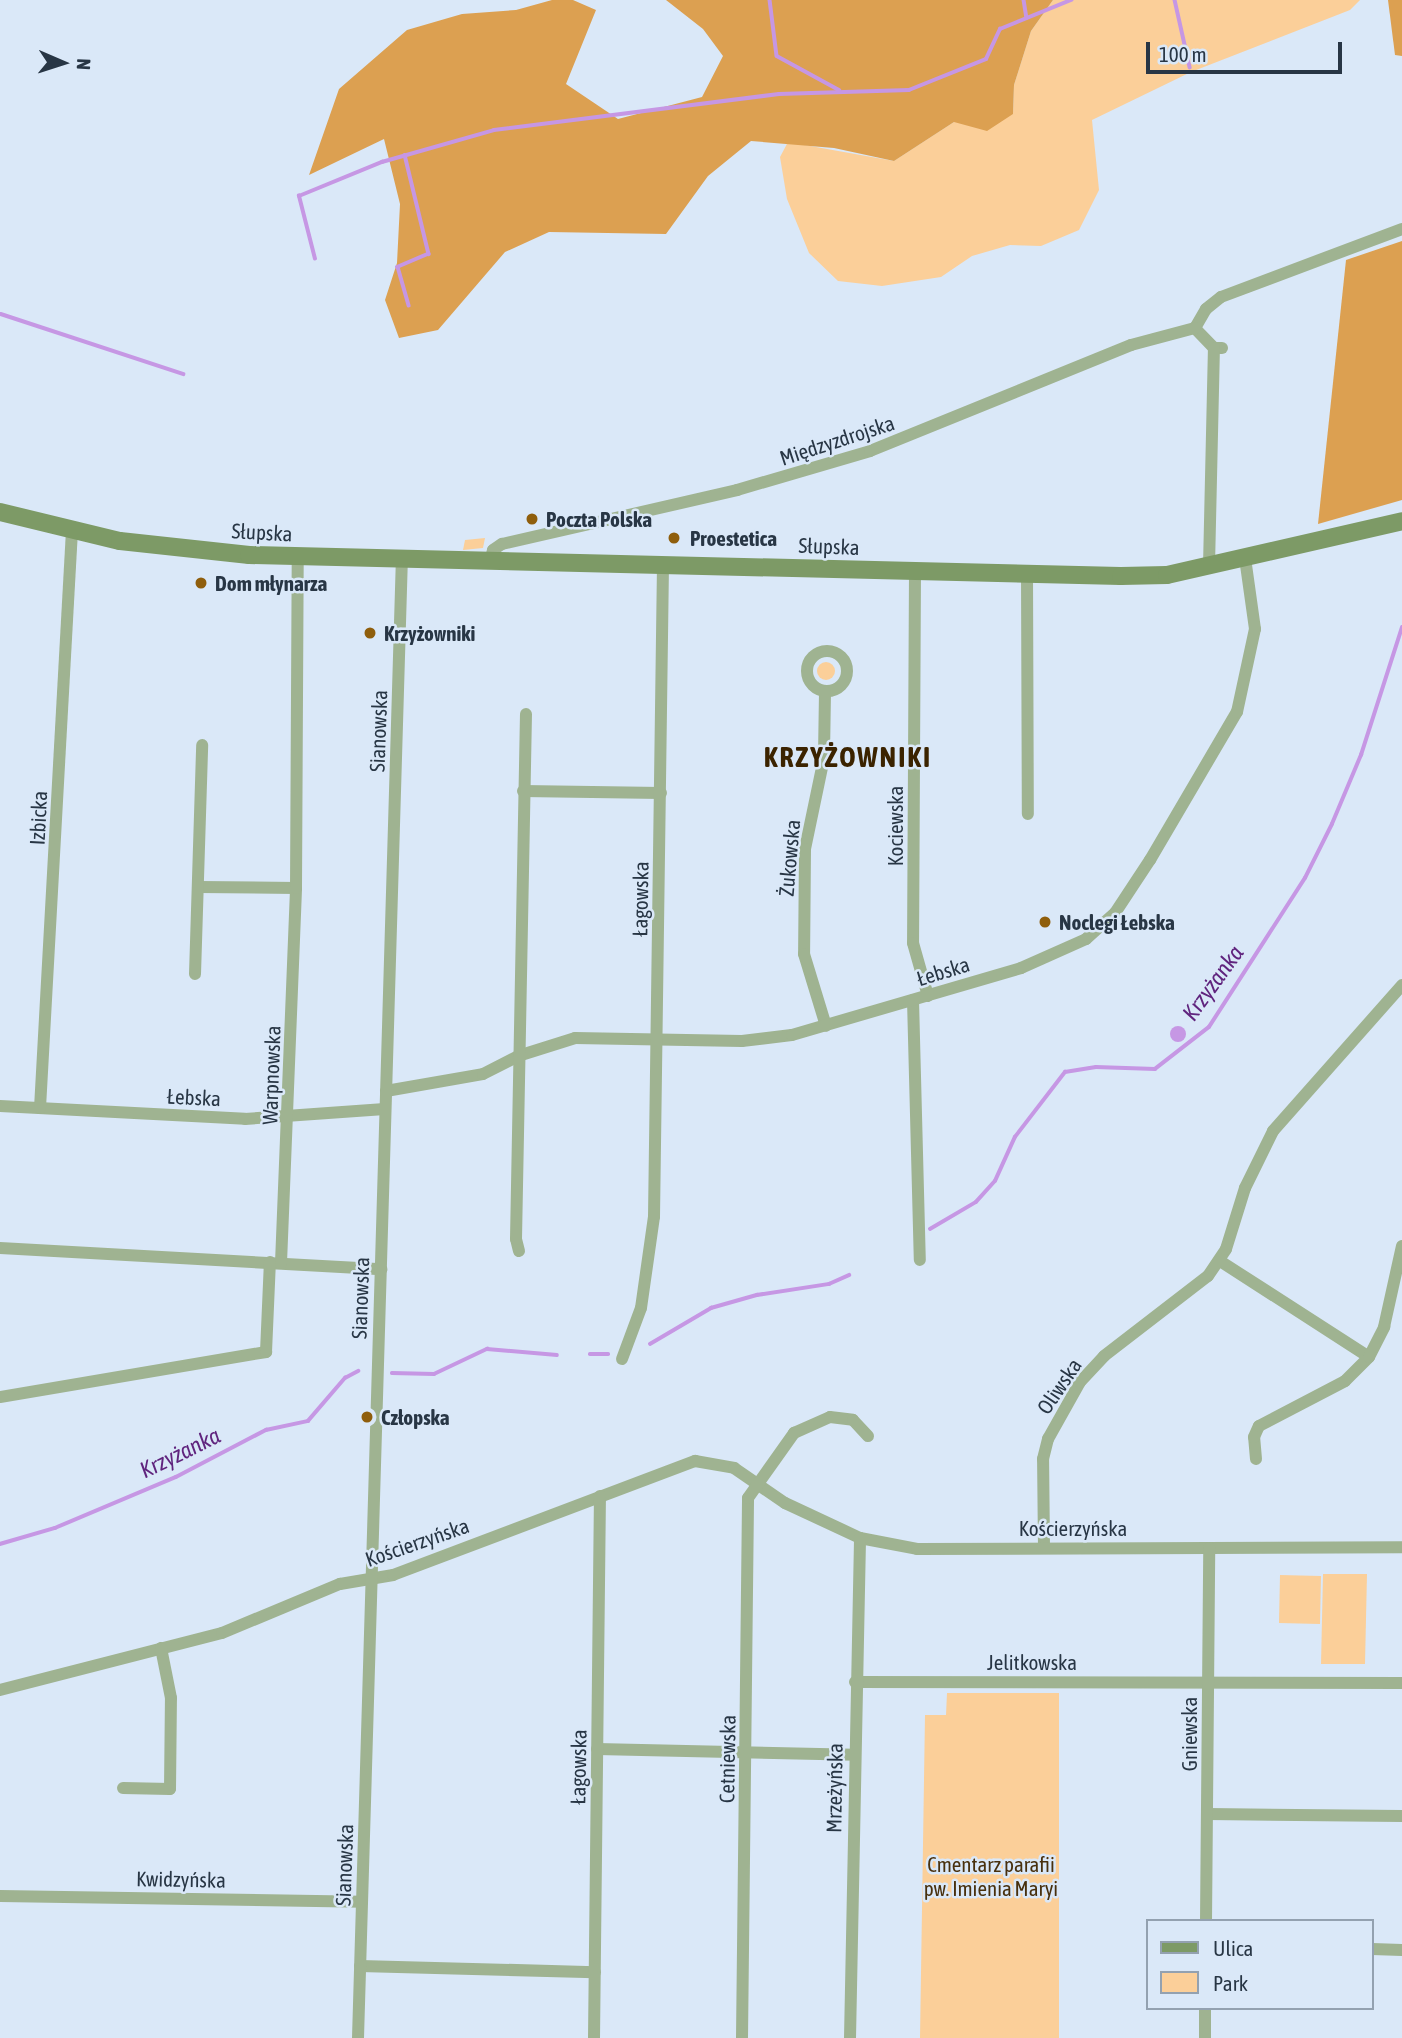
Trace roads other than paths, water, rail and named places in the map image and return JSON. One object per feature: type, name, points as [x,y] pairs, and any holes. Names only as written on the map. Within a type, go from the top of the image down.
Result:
[{"type":"street","points":[[1209,566],[1215,346],[1195,328],[1206,309],[1245,285],[1402,229]]},
{"type":"street","name":"Międzyzdrojska","points":[[490,562],[493,550],[502,544],[737,491],[858,455],[1131,345],[1195,328]]},
{"type":"street","name":"Słupska","points":[[0,512],[72,531],[194,550],[298,557],[1167,575],[1402,521]]},
{"type":"street","name":"Izbicka","points":[[40,1108],[72,531]]},
{"type":"street","name":"Warpnowska","points":[[0,1397],[266,1352],[289,1115],[296,888],[298,557]]},
{"type":"street","name":"Łebska","points":[[386,1091],[483,1073],[519,1056],[575,1038],[752,1040],[826,1026],[1055,956],[1086,939],[1115,913],[1218,751],[1237,712],[1255,629],[1245,558]]},
{"type":"street","name":"Sianowska","points":[[358,2038],[402,559]]},
{"type":"street","name":"Łagowska","points":[[622,1359],[641,1308],[652,1233],[663,565]]},
{"type":"street","name":"Kociewska","points":[[915,571],[913,943],[928,996]]},
{"type":"street","points":[[1027,574],[1028,814]]},
{"type":"street","name":"Żukowska","points":[[825,692],[824,758],[805,849],[804,954],[826,1026]]},
{"type":"street","points":[[519,1251],[516,1239],[526,714]]},
{"type":"street","points":[[195,975],[202,745]]},
{"type":"street","points":[[523,791],[661,793]]},
{"type":"street","points":[[199,887],[296,888]]},
{"type":"street","name":"Oliwska","points":[[1044,1548],[1048,1439],[1080,1382],[1104,1356],[1194,1292],[1220,1261],[1245,1188],[1273,1131],[1402,985]]},
{"type":"street","points":[[913,1000],[920,1260]]},
{"type":"street","name":"Łebska","points":[[0,1106],[245,1119],[385,1109]]},
{"type":"street","points":[[1256,1459],[1254,1437],[1259,1426],[1345,1381],[1369,1357],[1384,1327],[1402,1246]]},
{"type":"street","points":[[0,1248],[381,1269]]},
{"type":"street","points":[[1220,1261],[1369,1357]]},
{"type":"street","points":[[759,1484],[794,1433],[830,1417],[853,1420],[868,1436]]},
{"type":"street","name":"Kościerzyńska","points":[[0,1690],[222,1633],[340,1584],[393,1575],[695,1461],[734,1468],[785,1503],[860,1538],[917,1549],[1402,1547]]},
{"type":"street","name":"Cetniewska","points":[[742,2038],[748,1498],[759,1484]]},
{"type":"street","name":"Łagowska","points":[[594,2038],[600,1496]]},
{"type":"street","name":"Mrzeżyńska","points":[[850,2038],[855,1682],[860,1538]]},
{"type":"street","name":"Gniewska","points":[[1206,1919],[1209,1548]]},
{"type":"street","points":[[123,1788],[170,1789],[170,1698],[161,1648]]},
{"type":"street","name":"Jelitkowska","points":[[855,1682],[1208,1680],[1402,1683]]},
{"type":"street","points":[[597,1749],[854,1755]]},
{"type":"street","points":[[1208,1814],[1402,1816]]},
{"type":"street","name":"Kwidzyńska","points":[[0,1896],[362,1902]]},
{"type":"street","points":[[1374,1949],[1402,1950]]},
{"type":"street","points":[[360,1966],[595,1972]]},
{"type":"street","points":[[1205,2010],[1205,2038]]},
{"type":"waterway","points":[[770,0],[777,56],[839,90]]},
{"type":"waterway","points":[[1024,0],[1027,18]]},
{"type":"waterway","points":[[315,259],[299,196],[382,162],[494,130],[779,94],[909,90],[986,59],[1000,29],[1071,0]]},
{"type":"waterway","points":[[1175,0],[1190,67]]},
{"type":"waterway","points":[[405,155],[429,254],[398,267],[409,305]]},
{"type":"waterway","points":[[1,314],[183,374]]},
{"type":"waterway","name":"Krzyżanka","points":[[930,1229],[976,1202],[995,1181],[1015,1137],[1065,1072],[1096,1067],[1155,1069],[1209,1027],[1305,878],[1332,824],[1361,755],[1402,627]]},
{"type":"waterway","name":"Krzyżanka","points":[[650,1344],[711,1308],[757,1295],[829,1284],[849,1275]]},
{"type":"waterway","name":"Krzyżanka","points":[[392,1373],[434,1374],[487,1349],[557,1355]]},
{"type":"waterway","name":"Krzyżanka","points":[[590,1354],[608,1354]]},
{"type":"waterway","name":"Krzyżanka","points":[[0,1544],[55,1528],[176,1477],[266,1430],[308,1421],[345,1378],[358,1371]]},
{"type":"place","name":"Poczta Polska","points":[[532,519]]},
{"type":"place","name":"Proestetica","points":[[674,538]]},
{"type":"place","name":"Dom młynarza","points":[[201,583]]},
{"type":"place","name":"Krzyżowniki","points":[[370,633]]},
{"type":"place","name":"Noclegi Łebska","points":[[1045,922]]},
{"type":"place","name":"Człopska","points":[[367,1417]]},
{"type":"district","name":"KRZYŻOWNIKI","points":[[848,757]]},
{"type":"park label","name":"Cmentarz parafii pw. Imienia Maryi","points":[[991,1876]]}]
